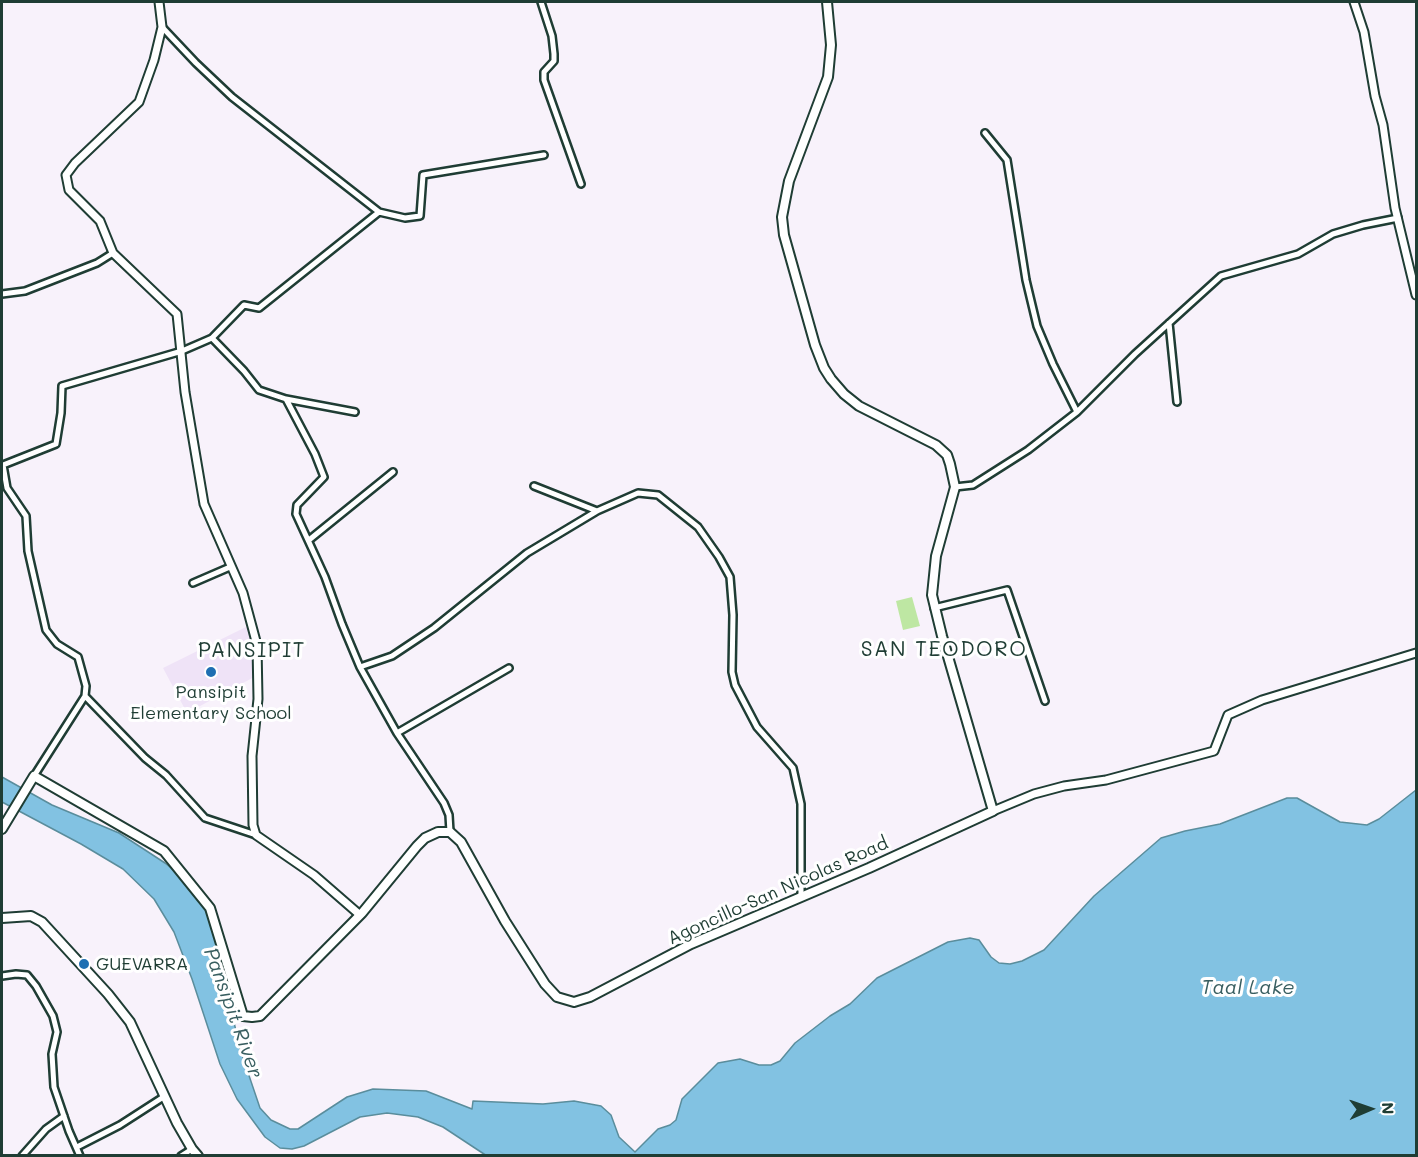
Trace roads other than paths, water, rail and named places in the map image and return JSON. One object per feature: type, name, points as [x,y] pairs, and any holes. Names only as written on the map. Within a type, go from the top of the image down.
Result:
[{"type":"main road","points":[[827,2],[831,63],[824,92],[789,182],[782,217],[787,248],[815,345],[831,379],[859,406],[927,440],[943,451],[950,464],[955,487],[933,570],[932,596],[993,811]]},
{"type":"main road","points":[[3,827],[34,776],[164,850],[210,908],[243,1016],[260,1016],[360,915],[425,838],[438,832],[450,832]]},
{"type":"main road","name":"Agoncillo-San Nicolas Road","points":[[450,832],[466,849],[505,921],[545,984],[557,997],[574,1002],[590,997],[691,944],[993,811]]},
{"type":"main road","points":[[2,918],[31,916],[42,922],[108,994],[130,1022],[195,1152]]},
{"type":"street","points":[[159,2],[162,27],[154,60],[139,102],[75,163],[66,175],[69,190],[100,221],[113,253],[177,314],[186,392],[204,504],[243,593],[257,645],[258,699],[252,756],[253,825],[256,836]]},
{"type":"street","points":[[541,2],[552,36],[554,54],[554,61],[544,72],[544,80],[581,184]]},
{"type":"street","points":[[1354,2],[1364,32],[1375,96],[1383,125],[1386,157],[1398,218],[1416,295]]},
{"type":"street","points":[[162,27],[232,97],[379,212],[405,218],[420,216],[423,175],[544,155]]},
{"type":"street","points":[[985,133],[1007,160],[1026,280],[1037,326],[1077,412]]},
{"type":"street","points":[[34,776],[85,696],[86,686],[78,657],[57,644],[46,630],[28,551],[26,516],[8,488],[2,464],[56,444],[62,413],[62,386],[182,351],[212,338],[244,305],[259,308],[379,212]]},
{"type":"street","points":[[955,487],[973,485],[1028,450],[1077,412],[1221,276],[1298,254],[1333,234],[1398,218]]},
{"type":"street","points":[[2,294],[25,291],[97,263],[113,253]]},
{"type":"street","points":[[1169,323],[1177,402]]},
{"type":"street","points":[[212,338],[259,390],[286,399],[355,412]]},
{"type":"street","points":[[286,399],[315,454],[324,477],[297,505],[296,514],[309,540],[360,667],[397,734],[444,803],[449,814],[450,832]]},
{"type":"street","points":[[309,540],[393,472]]},
{"type":"street","points":[[534,486],[597,512]]},
{"type":"street","points":[[360,667],[392,656],[434,628],[527,553],[597,512],[638,493],[658,495],[698,527],[730,577],[734,615],[732,672],[735,685],[757,728],[793,768],[801,804],[801,896]]},
{"type":"street","points":[[193,584],[230,567]]},
{"type":"street","points":[[934,608],[1007,590],[1045,701]]},
{"type":"street","points":[[993,811],[1044,791],[1106,780],[1214,751],[1228,715],[1262,700],[1416,653]]},
{"type":"street","points":[[397,734],[509,668]]},
{"type":"street","points":[[85,696],[206,818],[256,836],[314,875],[360,915]]},
{"type":"street","points":[[2,976],[27,975],[53,1016],[57,1032],[52,1054],[54,1087],[80,1155]]},
{"type":"street","points":[[77,1148],[120,1125],[165,1096]]},
{"type":"street","points":[[22,1155],[46,1129],[64,1116]]},
{"type":"street","points":[[181,1155],[195,1152]]},
{"type":"water","name":"Taal Lake","points":[[2,777],[52,805],[119,833],[165,863],[197,889],[214,915],[230,980],[227,991],[240,1049],[260,1108],[271,1120],[290,1129],[298,1129],[347,1097],[373,1089],[426,1091],[472,1109],[473,1101],[543,1104],[574,1101],[601,1106],[611,1115],[619,1137],[635,1152],[658,1129],[676,1120],[682,1099],[718,1063],[740,1059],[759,1065],[771,1065],[780,1061],[795,1043],[850,1004],[877,978],[948,942],[970,938],[979,940],[991,957],[999,963],[1010,964],[1044,950],[1094,896],[1161,838],[1220,824],[1287,798],[1297,798],[1340,822],[1367,825],[1379,819],[1416,790],[1416,1155],[487,1156],[443,1127],[418,1117],[387,1113],[360,1117],[304,1146],[292,1149],[280,1148],[265,1137],[237,1099],[220,1064],[174,932],[154,899],[123,869],[2,802]]},
{"type":"place","name":"Pansipit Elementary School","points":[[211,672]]},
{"type":"place","name":"GUEVARRA","points":[[84,964]]},
{"type":"district","name":"SAN TEODORO","points":[[944,650]]},
{"type":"district","name":"PANSIPIT","points":[[252,651]]},
{"type":"water label","name":"Pansipit River","points":[[233,1013]]}]
